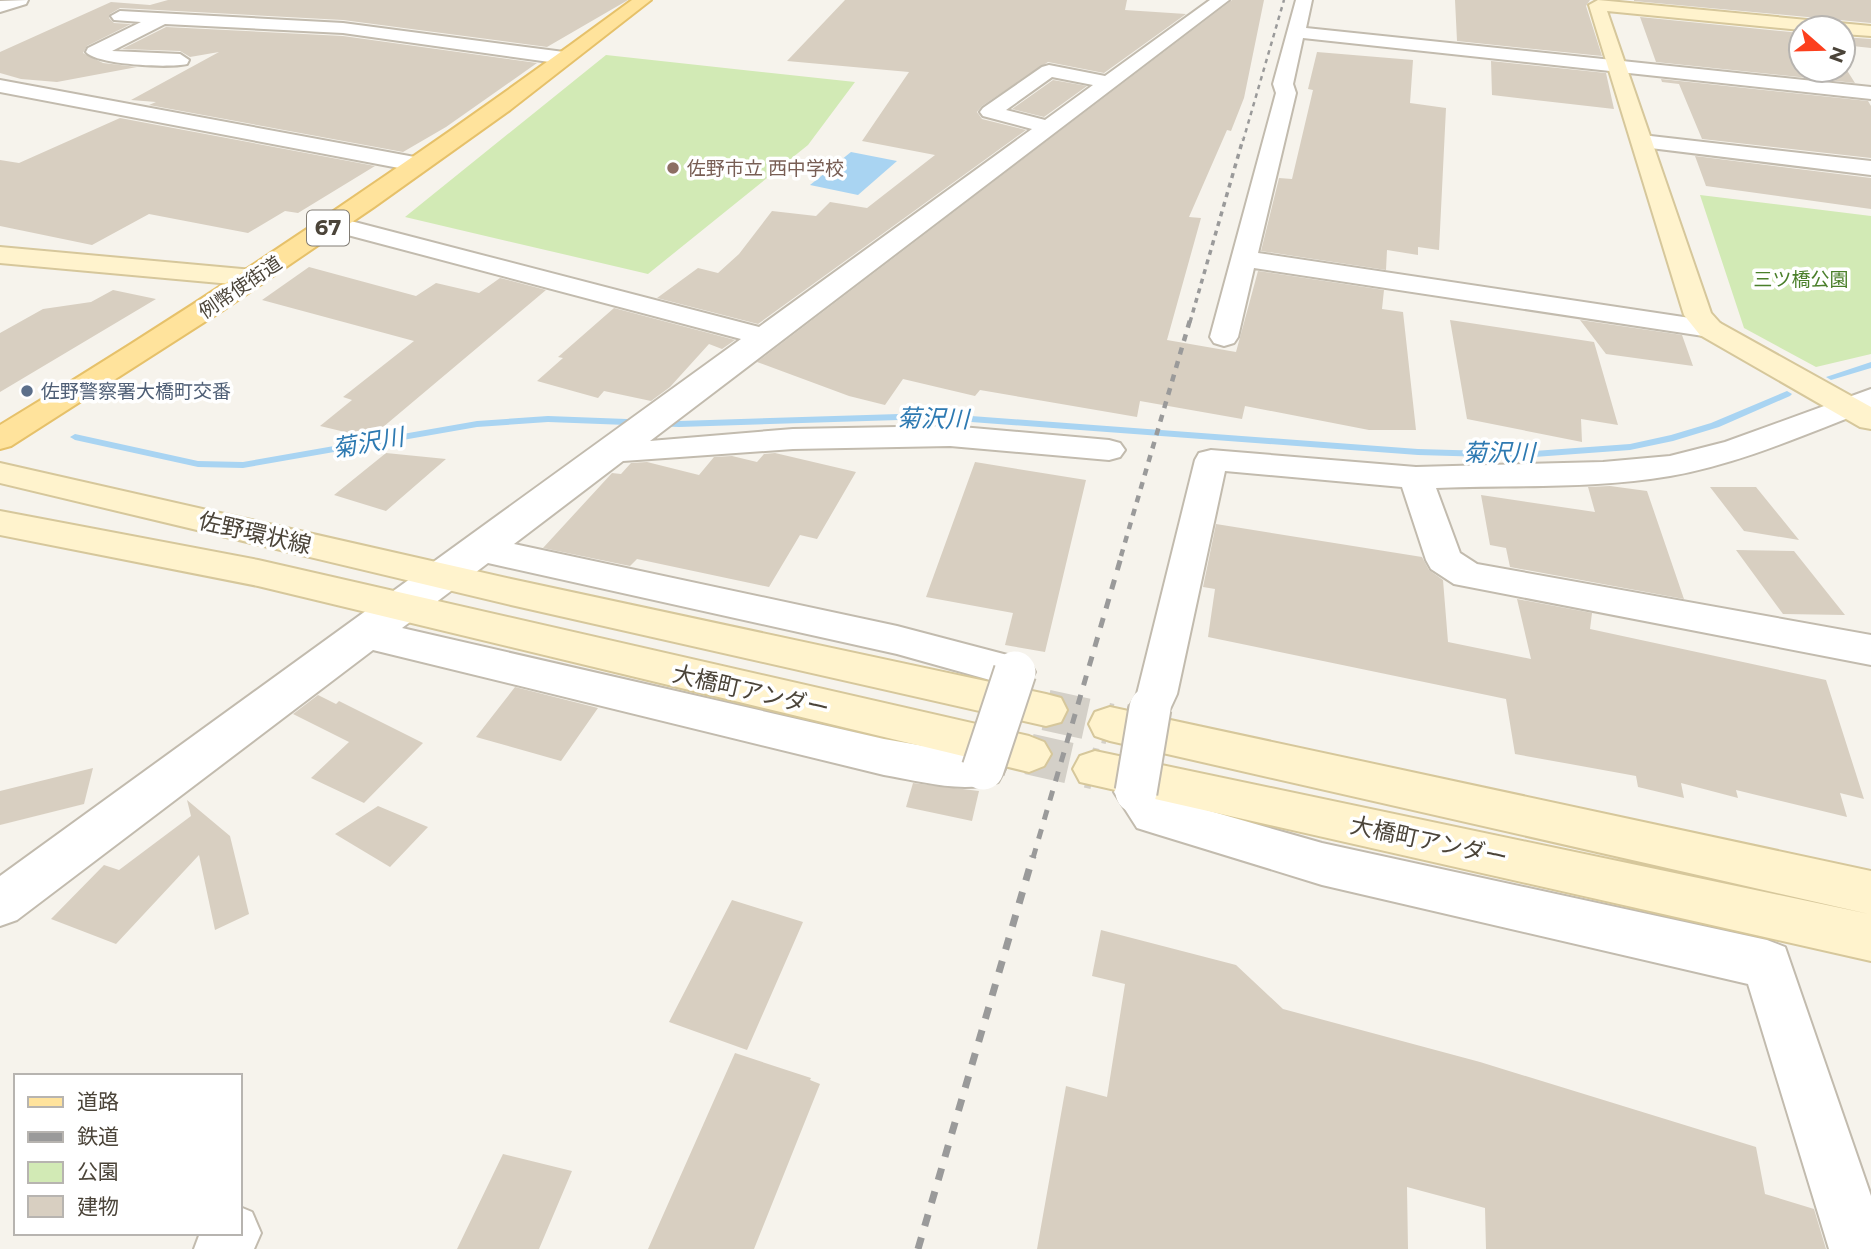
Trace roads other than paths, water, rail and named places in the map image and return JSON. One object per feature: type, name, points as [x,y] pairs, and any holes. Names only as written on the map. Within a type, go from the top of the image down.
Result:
[{"type":"main road","name":"例幣使街道","points":[[0,439],[334,224],[420,165],[643,0]]},
{"type":"main road","points":[[1787,23],[1596,3],[1698,315],[1710,330],[1863,408]]},
{"type":"main road","points":[[0,255],[253,278]]},
{"type":"main road","name":"佐野環状線","points":[[0,473],[511,592]]},
{"type":"main road","name":"佐野環状線","points":[[0,523],[258,573],[474,626]]},
{"type":"main road","name":"大橋町アンダー","points":[[511,592],[1046,710]]},
{"type":"main road","name":"大橋町アンダー","points":[[474,626],[1029,754]]},
{"type":"main road","name":"大橋町アンダー","points":[[1110,724],[1871,893]]},
{"type":"main road","name":"大橋町アンダー","points":[[1095,769],[1871,938]]},
{"type":"street","points":[[0,8],[20,0]]},
{"type":"street","points":[[145,80],[186,57],[105,56],[95,52],[198,0]]},
{"type":"street","points":[[0,904],[1221,0]]},
{"type":"street","points":[[1224,337],[1286,93],[1283,84],[1304,0]]},
{"type":"street","points":[[283,25],[315,6]]},
{"type":"street","points":[[120,16],[343,28],[564,58]]},
{"type":"street","points":[[215,42],[249,23]]},
{"type":"street","points":[[1297,32],[1871,93]]},
{"type":"street","points":[[1048,127],[990,112],[1049,71],[1107,82]]},
{"type":"street","points":[[0,86],[420,165]]},
{"type":"street","points":[[97,106],[121,93]]},
{"type":"street","points":[[1642,141],[1871,168]]},
{"type":"street","points":[[334,224],[765,337]]},
{"type":"street","points":[[1244,260],[1710,330]]},
{"type":"street","points":[[1860,1249],[1767,964],[1322,864],[1153,814],[1136,792],[1150,708],[1157,694],[1211,460],[1416,478],[1603,472],[1670,466],[1736,449],[1863,408]]},
{"type":"street","points":[[621,445],[633,452],[793,439],[937,436],[1109,450]]},
{"type":"street","points":[[1416,478],[1444,560],[1467,575],[1871,650]]},
{"type":"street","points":[[363,634],[884,757],[953,769],[983,769],[1015,672],[886,637],[481,549]]},
{"type":"water","points":[[851,152],[897,161],[858,195],[810,185]]},
{"type":"waterway","name":"菊沢川","points":[[1831,377],[1871,365]]},
{"type":"waterway","name":"菊沢川","points":[[75,437],[198,464],[243,465],[477,424],[548,419],[679,424],[931,416],[1418,452],[1522,455],[1630,447],[1673,438],[1715,425],[1787,394]]},
{"type":"tunnel","points":[[1046,710],[1110,724]]},
{"type":"tunnel","points":[[1029,754],[1095,769]]},
{"type":"railway","points":[[1243,141],[1284,0]]},
{"type":"railway","points":[[1190,322],[1243,139]]},
{"type":"railway","points":[[1121,556],[1190,320]]},
{"type":"railway","points":[[1033,858],[1122,554]]},
{"type":"railway","points":[[918,1249],[1033,856]]},
{"type":"place","name":"佐野市立 西中学校","points":[[673,168]]},
{"type":"place","name":"佐野警察署大橋町交番","points":[[27,391]]},
{"type":"park label","name":"三ツ橋公園","points":[[1801,279]]}]
